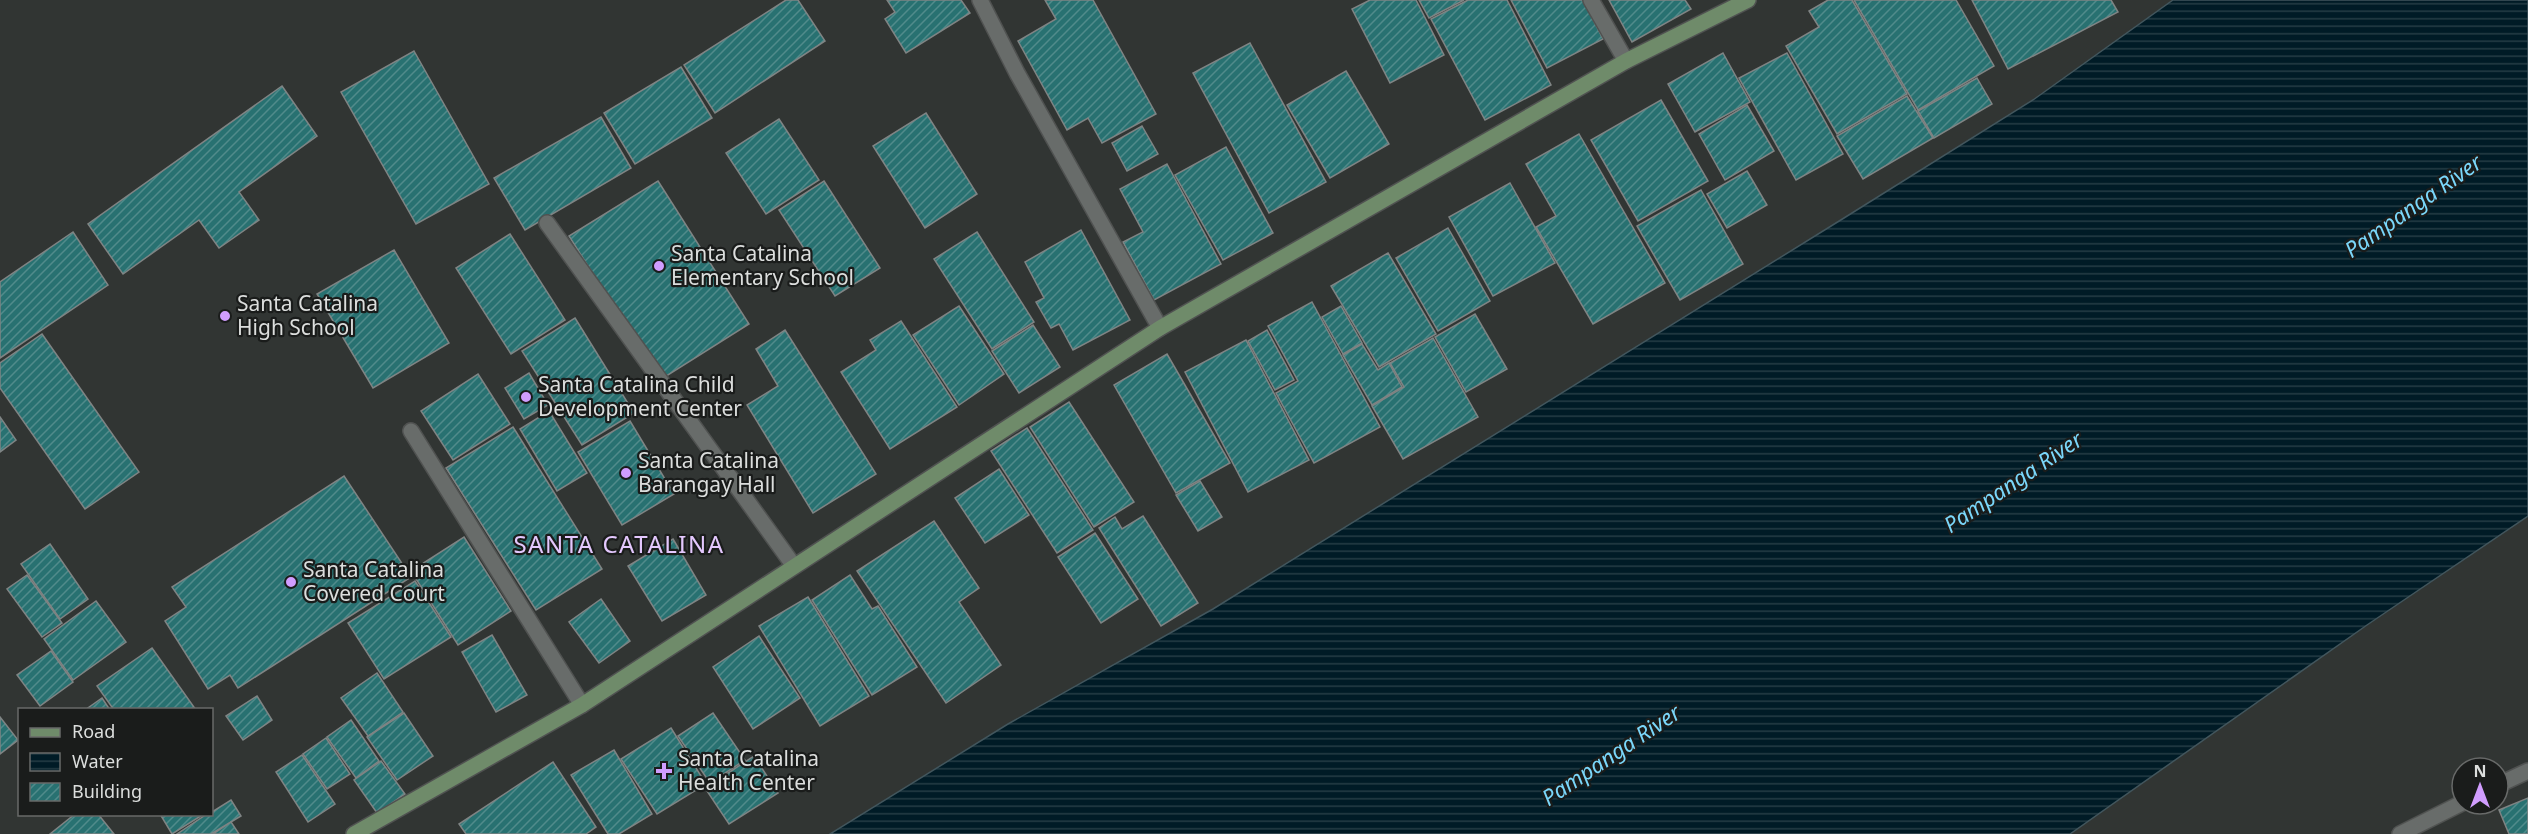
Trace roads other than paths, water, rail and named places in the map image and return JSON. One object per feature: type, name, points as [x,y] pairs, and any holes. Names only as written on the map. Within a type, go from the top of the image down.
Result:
[{"type":"street","points":[[980,0],[1017,74],[1160,328]]},
{"type":"street","points":[[1591,0],[1626,62]]},
{"type":"street","points":[[354,834],[582,705],[1160,328],[1626,62],[1748,0]]},
{"type":"street","points":[[547,223],[794,566]]},
{"type":"street","points":[[411,430],[582,705]]},
{"type":"street","points":[[2510,779],[2528,771]]},
{"type":"street","points":[[2400,834],[2450,809]]},
{"type":"water","name":"Pampanga River","points":[[2173,0],[2528,0],[2528,516],[2367,625],[2070,834],[830,834],[1008,724],[1213,609],[1844,218],[2033,100]]},
{"type":"place","name":"Santa Catalina Elementary School","points":[[659,266]]},
{"type":"place","name":"Santa Catalina High School","points":[[225,316]]},
{"type":"place","name":"Santa Catalina Child Development Center","points":[[526,397]]},
{"type":"place","name":"Santa Catalina Barangay Hall","points":[[626,473]]},
{"type":"place","name":"Santa Catalina Covered Court","points":[[291,582]]},
{"type":"place","name":"Santa Catalina Health Center","points":[[664,771]]},
{"type":"district","name":"SANTA CATALINA","points":[[619,545]]}]
